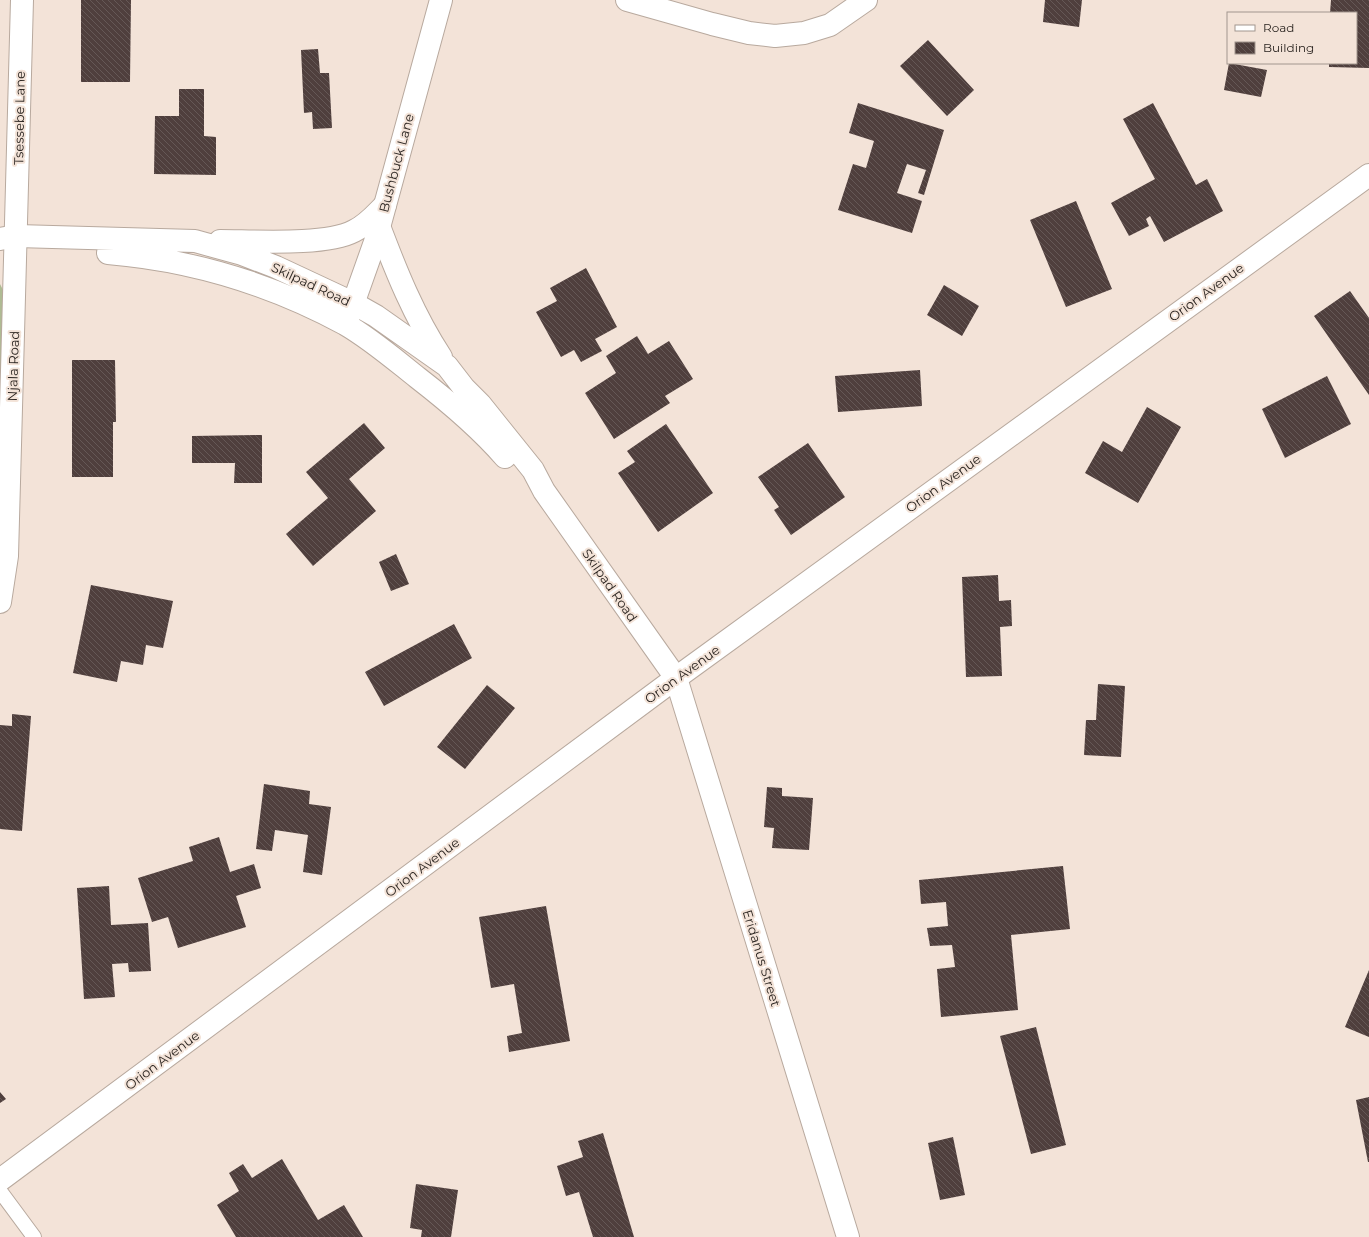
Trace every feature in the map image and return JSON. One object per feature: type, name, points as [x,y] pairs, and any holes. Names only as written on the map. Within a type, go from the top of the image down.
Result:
[{"type":"street","name":"Tsessebe Lane","points":[[8,243],[22,0]]},
{"type":"street","name":"Bushbuck Lane","points":[[346,325],[379,226],[441,0]]},
{"type":"street","points":[[627,0],[712,24],[749,33],[774,36],[804,34],[830,25],[866,0]]},
{"type":"street","name":"Orion Avenue","points":[[0,1180],[676,678],[1369,175]]},
{"type":"street","points":[[195,241],[315,240],[335,237],[354,231],[369,222],[385,205]]},
{"type":"street","points":[[379,226],[416,315],[425,333],[447,366]]},
{"type":"street","name":"Skilpad Road","points":[[8,243],[195,241],[242,254],[276,267],[353,303],[376,316],[447,366],[464,388],[480,404],[533,470],[544,491],[676,678]]},
{"type":"street","name":"Skilpad Road","points":[[8,243],[141,256],[202,268],[263,287],[346,325],[386,351],[470,420],[525,478],[544,491]]},
{"type":"street","name":"Njala Road","points":[[0,602],[7,556],[8,243]]},
{"type":"street","name":"Eridanus Street","points":[[676,678],[848,1237]]},
{"type":"lane","points":[[0,1191],[34,1237]]},
{"type":"green space","points":[[0,284],[5,294],[0,513]]},
{"type":"building","points":[[81,0],[131,0],[130,82],[81,82]]},
{"type":"building","points":[[1045,0],[1082,0],[1079,27],[1043,22]]},
{"type":"building","points":[[1331,0],[1369,0],[1369,68],[1329,67],[1329,64],[1357,64],[1357,12],[1330,12]]},
{"type":"building","points":[[928,40],[974,90],[947,116],[900,66]]},
{"type":"building","points":[[318,49],[320,73],[329,73],[332,128],[313,129],[312,112],[304,113],[301,50]]},
{"type":"building","points":[[1229,64],[1267,70],[1261,97],[1224,90]]},
{"type":"building","points":[[179,89],[204,89],[204,136],[216,137],[216,175],[154,174],[155,116],[179,116]]},
{"type":"building","points":[[858,103],[944,130],[924,195],[918,193],[926,170],[907,164],[897,193],[922,201],[912,233],[838,210],[853,164],[866,168],[874,141],[849,133]]},
{"type":"building","points":[[1153,103],[1196,185],[1207,179],[1223,211],[1164,242],[1150,216],[1146,219],[1149,226],[1129,236],[1111,203],[1155,179],[1123,119]]},
{"type":"building","points":[[1076,201],[1112,289],[1066,307],[1030,220]]},
{"type":"building","points":[[586,268],[617,327],[595,339],[602,351],[581,362],[574,350],[561,357],[536,312],[557,301],[550,288]]},
{"type":"building","points":[[944,285],[979,306],[962,336],[927,315]]},
{"type":"building","points":[[1350,291],[1369,318],[1369,395],[1314,316]]},
{"type":"building","points":[[637,336],[648,354],[669,341],[693,379],[665,396],[670,403],[614,439],[585,393],[616,373],[606,356]]},
{"type":"building","points":[[72,360],[115,360],[116,422],[113,422],[113,477],[72,477]]},
{"type":"building","points":[[920,370],[922,406],[838,412],[835,376]]},
{"type":"building","points":[[1327,376],[1351,424],[1285,458],[1262,409]]},
{"type":"building","points":[[1147,407],[1181,427],[1138,503],[1085,473],[1103,441],[1122,452]]},
{"type":"building","points":[[364,423],[385,448],[349,479],[376,511],[313,566],[286,534],[328,498],[306,472]]},
{"type":"building","points":[[666,424],[713,493],[658,532],[618,473],[635,462],[627,451]]},
{"type":"building","points":[[262,435],[262,483],[234,483],[235,463],[192,463],[192,436]]},
{"type":"building","points":[[808,443],[845,497],[791,535],[774,510],[779,507],[758,477]]},
{"type":"building","points":[[396,554],[409,584],[391,591],[379,562]]},
{"type":"building","points":[[998,575],[999,601],[1011,600],[1012,626],[1000,627],[1002,676],[966,677],[962,577]]},
{"type":"building","points":[[91,585],[173,601],[163,648],[146,645],[143,665],[121,661],[117,682],[73,673]]},
{"type":"building","points":[[454,624],[472,658],[384,706],[365,672]]},
{"type":"building","points":[[1098,684],[1125,686],[1121,757],[1084,755],[1086,720],[1096,720]]},
{"type":"building","points":[[487,685],[515,708],[465,769],[437,747]]},
{"type":"building","points":[[12,714],[31,716],[22,831],[0,829],[0,725],[12,726]]},
{"type":"building","points":[[264,784],[310,791],[309,804],[331,807],[322,875],[303,872],[308,835],[275,830],[272,851],[256,849]]},
{"type":"building","points":[[767,787],[782,788],[782,796],[813,798],[809,850],[772,848],[774,828],[764,827]]},
{"type":"building","points":[[219,837],[230,872],[254,864],[261,888],[236,896],[246,927],[178,948],[168,917],[152,922],[138,878],[193,861],[189,847]]},
{"type":"building","points":[[1063,866],[1070,929],[1011,935],[1018,1010],[941,1017],[937,969],[955,967],[952,945],[930,946],[927,928],[948,926],[946,902],[921,904],[919,880]]},
{"type":"building","points":[[109,886],[111,925],[148,923],[151,971],[129,972],[128,963],[112,964],[115,997],[84,999],[77,888]]},
{"type":"building","points":[[546,906],[570,1041],[509,1052],[507,1036],[522,1033],[514,984],[491,988],[479,917]]},
{"type":"building","points":[[1369,970],[1369,1037],[1345,1027]]},
{"type":"building","points":[[1036,1027],[1066,1145],[1031,1154],[1000,1036]]},
{"type":"building","points":[[0,1092],[6,1099],[0,1103]]},
{"type":"building","points":[[1369,1097],[1369,1162],[1368,1162],[1356,1100]]},
{"type":"building","points":[[603,1133],[634,1237],[593,1237],[579,1192],[566,1196],[557,1166],[583,1157],[578,1141]]},
{"type":"building","points":[[953,1137],[965,1195],[940,1200],[928,1143]]},
{"type":"building","points":[[282,1159],[318,1220],[344,1205],[363,1237],[236,1237],[217,1205],[239,1191],[229,1173],[243,1164],[252,1178]]},
{"type":"building","points":[[416,1184],[458,1190],[451,1237],[421,1237],[422,1230],[410,1228]]}]
